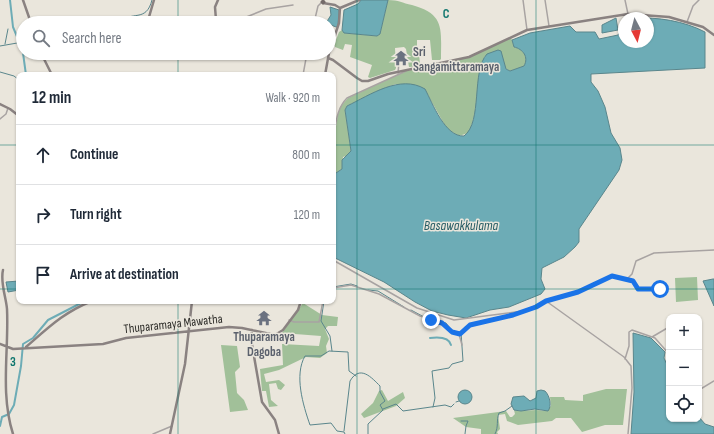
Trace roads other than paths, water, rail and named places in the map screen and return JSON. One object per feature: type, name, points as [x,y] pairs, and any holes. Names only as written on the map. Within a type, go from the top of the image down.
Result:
[{"type":"main road","points":[[23,0],[29,16]]},
{"type":"main road","points":[[150,16],[154,0]]},
{"type":"main road","points":[[216,16],[215,7],[218,0]]},
{"type":"main road","points":[[324,2],[340,8],[359,0]]},
{"type":"main road","points":[[336,32],[339,23],[340,8]]},
{"type":"main road","points":[[654,15],[703,27],[714,35]]},
{"type":"main road","points":[[333,60],[362,81],[469,57],[527,30],[618,16]]},
{"type":"main road","points":[[44,60],[50,72]]},
{"type":"main road","points":[[326,72],[328,60]]},
{"type":"main road","points":[[0,104],[8,107],[16,114]]},
{"type":"main road","points":[[3,270],[2,278],[6,309],[7,413],[12,434]]},
{"type":"main road","points":[[24,348],[33,342],[56,320],[86,304]]},
{"type":"main road","points":[[170,434],[183,377],[192,304]]},
{"type":"main road","name":"Thuparamaya Mawatha","points":[[6,348],[16,349],[103,344],[126,338],[229,327],[252,330],[271,335],[277,334],[283,330],[298,310],[300,304]]},
{"type":"main road","points":[[252,330],[252,342],[262,402],[276,422],[279,434]]},
{"type":"main road","points":[[33,342],[36,347]]},
{"type":"main road","points":[[0,344],[6,348]]},
{"type":"street","points":[[523,0],[527,30]]},
{"type":"street","points":[[545,0],[549,26]]},
{"type":"street","points":[[625,0],[628,12]]},
{"type":"street","points":[[687,22],[693,6],[699,0]]},
{"type":"street","points":[[316,16],[318,6],[324,2]]},
{"type":"street","points":[[249,16],[266,9],[293,5]]},
{"type":"street","points":[[304,72],[306,60]]},
{"type":"street","points":[[398,72],[399,62]]},
{"type":"street","points":[[336,124],[343,102],[347,98],[406,71]]},
{"type":"street","points":[[0,119],[6,114],[8,107]]},
{"type":"street","points":[[627,279],[632,274],[636,260],[643,256],[654,253],[714,250]]},
{"type":"street","points":[[336,262],[417,308],[445,318],[463,320],[520,312]]},
{"type":"street","points":[[336,288],[351,285],[379,294],[420,316],[442,323],[452,332],[459,334],[465,331],[470,325],[502,318],[536,307],[546,301],[578,292],[608,277],[615,276],[633,281],[638,289],[660,289]]},
{"type":"street","points":[[546,301],[630,364],[632,388],[628,434]]},
{"type":"street","points":[[289,320],[294,322],[319,322],[322,304]]},
{"type":"street","points":[[652,337],[666,329]]},
{"type":"street","points":[[625,359],[629,346],[630,330],[652,337],[666,351]]},
{"type":"street","points":[[459,334],[462,345]]},
{"type":"street","points":[[702,388],[714,380]]},
{"type":"street","points":[[153,434],[172,426]]},
{"type":"water","points":[[361,0],[388,0],[380,34],[377,36],[344,33],[342,30],[344,10],[358,4]]},
{"type":"water","points":[[330,7],[339,10],[338,26],[336,27],[336,16],[331,15]]},
{"type":"water","points":[[616,18],[618,30],[602,33],[602,25]]},
{"type":"water","name":"Basawakkulama","points":[[654,18],[680,22],[705,32],[705,68],[591,74],[591,82],[598,91],[605,107],[611,133],[620,148],[622,160],[619,170],[579,229],[579,242],[564,257],[542,268],[541,279],[545,289],[541,294],[509,307],[490,310],[466,318],[448,315],[432,311],[384,282],[336,258],[336,173],[342,169],[342,160],[351,151],[345,110],[347,106],[385,88],[395,85],[415,85],[425,89],[445,126],[457,135],[464,136],[470,129],[473,120],[479,72],[482,62],[487,54],[498,50],[501,51],[506,69],[510,71],[524,66],[526,60],[524,54],[514,47],[512,40],[530,33],[570,26],[576,32],[595,32],[599,39],[618,35],[618,48],[654,48]]},
{"type":"water","points":[[714,279],[714,306],[703,281]]},
{"type":"water","points":[[16,281],[16,291],[8,292],[6,282]]},
{"type":"water","points":[[633,333],[651,338],[665,352],[666,422],[702,422],[702,420],[705,424],[714,427],[714,434],[631,434],[634,392]]},
{"type":"water","points":[[462,390],[468,390],[472,394],[472,400],[468,404],[462,404],[458,400],[458,394]]},
{"type":"water","points":[[541,390],[547,393],[549,398],[550,406],[548,411],[535,409],[521,411],[514,410],[511,404],[513,397],[524,396],[530,401],[536,398],[537,391]]},
{"type":"waterway","points":[[10,0],[13,27],[16,34]]},
{"type":"waterway","points":[[133,16],[146,12],[152,0]]},
{"type":"waterway","points":[[5,44],[8,29]]},
{"type":"waterway","points":[[0,46],[16,43]]},
{"type":"waterway","points":[[24,60],[26,72]]},
{"type":"waterway","points":[[0,72],[16,78]]},
{"type":"waterway","points":[[336,286],[351,284],[357,286]]},
{"type":"waterway","points":[[368,290],[378,291],[404,307]]},
{"type":"waterway","points":[[0,426],[2,417],[9,414],[14,405],[21,366],[23,344],[33,338],[48,320],[79,304]]},
{"type":"waterway","points":[[324,304],[321,321],[330,336],[332,351]]},
{"type":"waterway","points":[[411,310],[424,317]]},
{"type":"waterway","points":[[439,321],[446,323],[450,328]]},
{"type":"waterway","points":[[433,407],[435,398],[432,371],[449,368],[452,364],[463,361],[461,332],[465,327]]},
{"type":"waterway","points":[[454,332],[461,332]]},
{"type":"waterway","points":[[430,338],[446,339],[451,345]]},
{"type":"waterway","points":[[345,434],[344,432],[337,431],[331,423],[310,425],[302,399],[300,372],[305,356],[321,356],[329,351],[348,352],[349,371],[356,376]]},
{"type":"waterway","points":[[344,431],[350,381],[358,373],[362,373],[370,376],[380,386],[380,392],[385,401],[380,405],[383,410],[368,424],[368,434]]},
{"type":"waterway","points":[[383,409],[396,404],[403,411],[445,405],[451,407],[454,404]]},
{"type":"waterway","points":[[495,434],[499,413],[512,406]]},
{"type":"waterway","points":[[461,421],[468,421],[465,434]]},
{"type":"place","name":"Sri Sangamittaramaya","points":[[401,58]]},
{"type":"place","name":"Thuparamaya Dagoba","points":[[264,318]]}]
